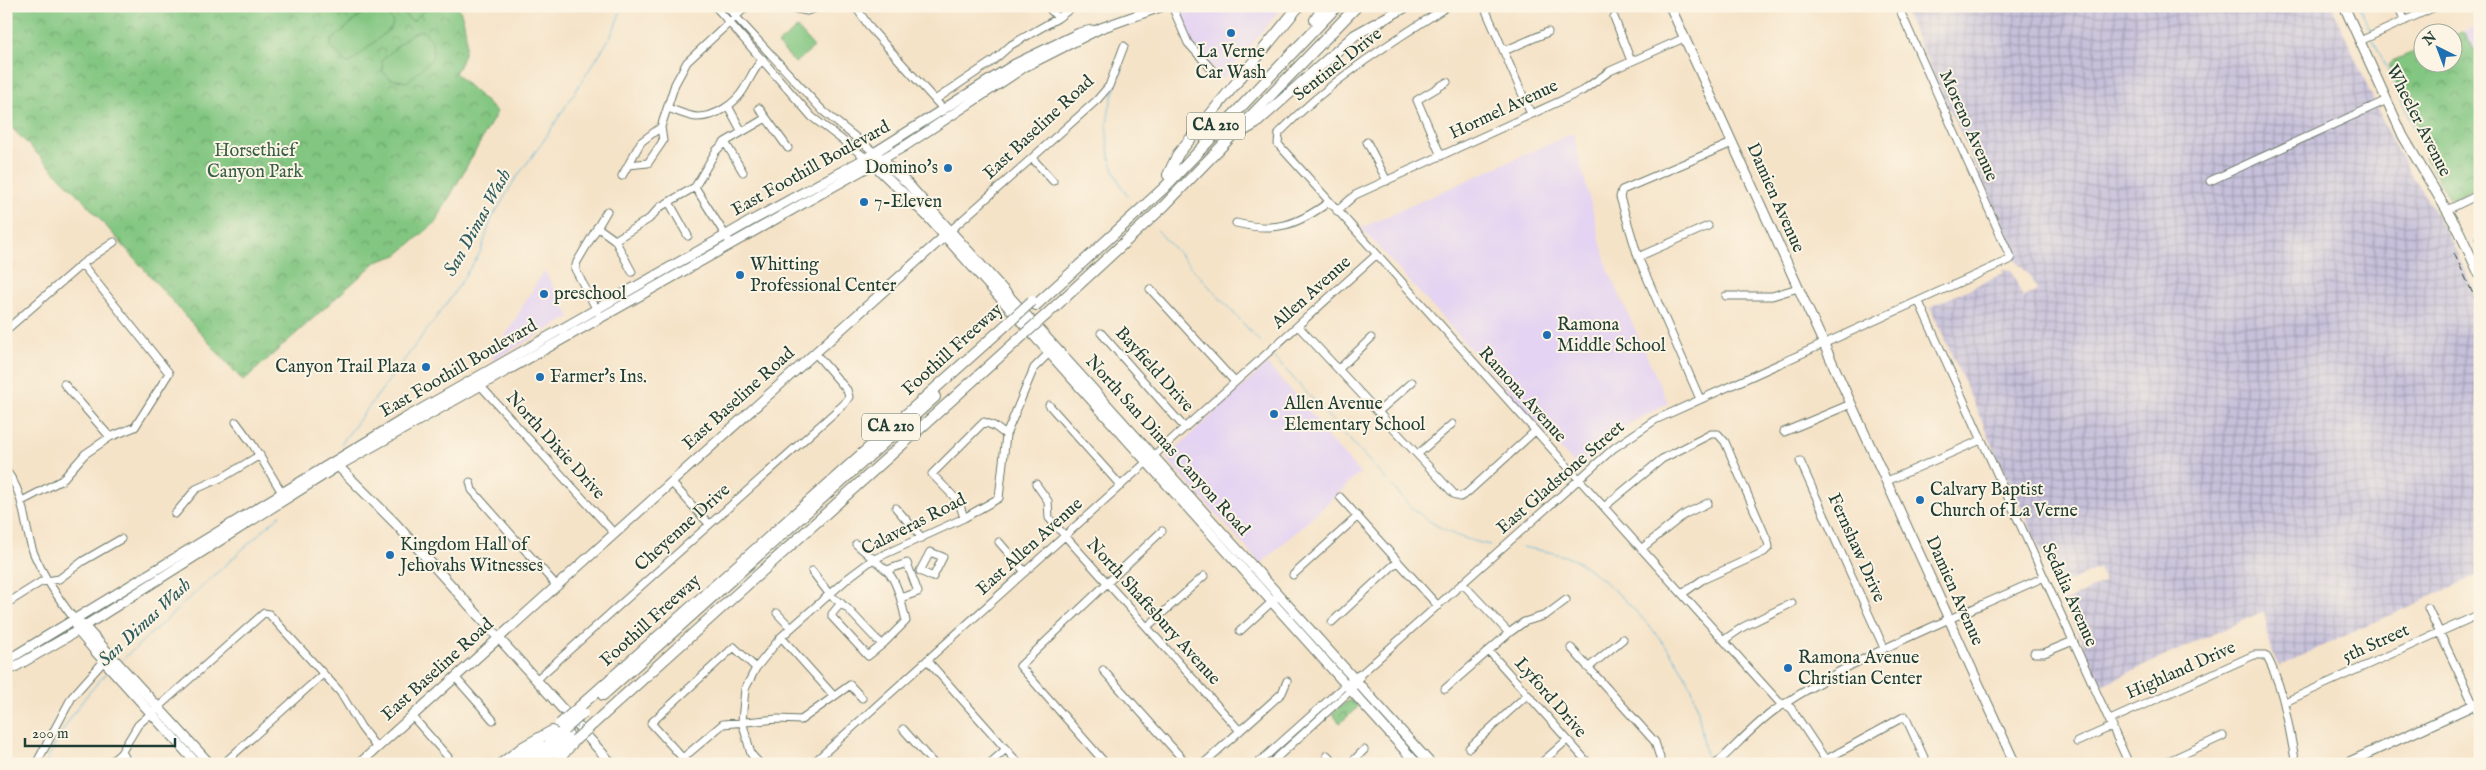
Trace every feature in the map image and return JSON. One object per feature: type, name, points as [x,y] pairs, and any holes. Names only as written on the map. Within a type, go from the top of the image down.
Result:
[{"type":"highway","points":[[1168,175],[1178,154],[1299,6]]},
{"type":"highway","points":[[1314,20],[1324,6]]},
{"type":"highway","name":"Foothill Freeway","points":[[548,764],[567,733],[585,716],[1039,308],[1103,260],[1168,175],[1329,6]]},
{"type":"highway","points":[[1125,229],[1337,6]]},
{"type":"highway","points":[[1125,229],[1217,144],[1347,6]]},
{"type":"highway","name":"Foothill Freeway","points":[[567,733],[766,565],[968,385],[1012,332],[1039,308],[1083,259],[1125,229],[1229,139],[1357,6]]},
{"type":"highway","points":[[1229,139],[1255,124],[1355,35],[1407,6]]},
{"type":"highway","points":[[502,764],[523,747],[552,731]]},
{"type":"highway","name":"Foothill Freeway","points":[[516,764],[552,731],[567,733]]},
{"type":"highway","points":[[528,764],[567,733]]},
{"type":"highway","points":[[539,764],[567,733]]},
{"type":"highway","points":[[555,764],[567,733]]},
{"type":"main road","name":"East Foothill Boulevard","points":[[599,313],[731,244],[874,158],[944,110],[1003,76],[1101,28],[1163,6]]},
{"type":"main road","name":"Damien Avenue","points":[[1670,6],[2015,764]]},
{"type":"main road","name":"Wheeler Avenue","points":[[2344,6],[2413,155],[2447,210],[2480,276]]},
{"type":"main road","name":"East Foothill Boulevard","points":[[6,661],[335,464],[599,313],[725,235],[934,128],[1003,76]]},
{"type":"main road","name":"North San Dimas Canyon Road","points":[[874,158],[1055,346],[1150,459]]},
{"type":"main road","name":"North San Dimas Canyon Road","points":[[948,233],[1048,353],[1150,459],[1276,599],[1348,687],[1417,764]]},
{"type":"main road","name":"East Baseline Road","points":[[359,764],[948,233]]},
{"type":"main road","points":[[335,464],[383,510],[612,764]]},
{"type":"main road","name":"East Foothill Boulevard","points":[[6,672],[82,628],[284,495]]},
{"type":"main road","name":"North San Dimas Canyon Road","points":[[1276,599],[1358,678],[1431,764]]},
{"type":"main road","points":[[75,620],[112,665],[210,764]]},
{"type":"main road","points":[[2345,764],[2477,703]]},
{"type":"main road","points":[[155,710],[196,764]]},
{"type":"street","points":[[715,6],[812,117],[874,158]]},
{"type":"street","points":[[726,6],[823,111],[874,158]]},
{"type":"street","points":[[628,165],[648,163],[663,141],[661,127],[675,84],[687,62],[747,6]]},
{"type":"street","points":[[782,6],[808,11],[822,6]]},
{"type":"street","points":[[855,6],[871,29],[915,75],[944,110]]},
{"type":"street","points":[[1047,6],[1058,18]]},
{"type":"street","points":[[935,100],[993,62],[1011,46],[1058,18],[1074,6]]},
{"type":"street","points":[[1172,6],[1188,43],[1214,72]]},
{"type":"street","name":"Sentinel Drive","points":[[1278,139],[1284,128],[1356,65],[1448,6]]},
{"type":"street","points":[[1484,6],[1531,114]]},
{"type":"street","name":"Moreno Avenue","points":[[1898,6],[2012,259]]},
{"type":"street","points":[[2398,6],[2405,21]]},
{"type":"street","points":[[2360,41],[2437,6]]},
{"type":"street","points":[[1614,17],[1632,61]]},
{"type":"street","points":[[1504,51],[1548,32]]},
{"type":"street","name":"Hormel Avenue","points":[[1337,210],[1355,195],[1582,91],[1610,71],[1684,38]]},
{"type":"street","name":"East Baseline Road","points":[[948,233],[1104,93],[1124,46]]},
{"type":"street","points":[[668,108],[696,117],[708,116],[728,106],[742,92],[755,68],[763,59]]},
{"type":"street","points":[[993,62],[1003,76]]},
{"type":"street","points":[[1441,156],[1417,100],[1447,82]]},
{"type":"street","points":[[2210,181],[2387,100]]},
{"type":"street","points":[[728,106],[742,132]]},
{"type":"street","points":[[759,108],[788,148]]},
{"type":"street","points":[[615,240],[649,219],[669,202],[695,187],[716,151],[725,142],[766,118]]},
{"type":"street","points":[[622,176],[641,142],[661,127]]},
{"type":"street","name":"Ramona Avenue","points":[[1278,139],[1281,148],[1534,432],[1779,702],[1791,708],[1822,762]]},
{"type":"street","points":[[725,142],[743,172]]},
{"type":"street","points":[[1367,142],[1387,181]]},
{"type":"street","points":[[1700,399],[1638,257],[1620,197],[1622,190],[1732,143]]},
{"type":"street","points":[[1032,158],[1053,181]]},
{"type":"street","points":[[695,187],[731,244]]},
{"type":"street","points":[[2447,210],[2480,194]]},
{"type":"street","points":[[669,202],[688,236]]},
{"type":"street","points":[[1236,223],[1259,229],[1277,227],[1310,215],[1329,202]]},
{"type":"street","points":[[599,313],[575,269],[577,262],[607,211]]},
{"type":"street","points":[[1638,257],[1708,226]]},
{"type":"street","points":[[597,227],[615,240],[632,272]]},
{"type":"street","points":[[6,330],[82,264],[114,242]]},
{"type":"street","name":"Allen Avenue","points":[[1268,354],[1376,255]]},
{"type":"street","name":"East Gladstone Street","points":[[1257,764],[1348,687],[1614,448],[1639,430],[1700,399],[2012,259]]},
{"type":"street","points":[[22,501],[62,480],[85,454],[110,437],[135,427],[169,373],[82,264]]},
{"type":"street","points":[[1726,296],[1772,296],[1798,288]]},
{"type":"street","points":[[1150,289],[1235,382]]},
{"type":"street","name":"Sedalia Avenue","points":[[1919,302],[2129,764]]},
{"type":"street","points":[[1298,326],[1379,411],[1454,494],[1460,497],[1467,493],[1534,432]]},
{"type":"street","name":"Bayfield Drive","points":[[1101,333],[1185,428]]},
{"type":"street","points":[[1339,369],[1371,338]]},
{"type":"street","name":"Calaveras Road","points":[[760,764],[751,754],[742,721],[745,689],[756,668],[781,637],[848,578],[872,560],[964,518],[998,498],[1006,435],[1034,368],[1055,346]]},
{"type":"street","name":"Cheyenne Drive","points":[[536,680],[844,404],[849,397],[847,390],[815,353]]},
{"type":"street","name":"East Allen Avenue","points":[[812,764],[1268,354]]},
{"type":"street","name":"North Dixie Drive","points":[[478,382],[614,533]]},
{"type":"street","points":[[1379,411],[1412,382]]},
{"type":"street","points":[[64,384],[110,437]]},
{"type":"street","points":[[1784,432],[1851,404]]},
{"type":"street","points":[[1049,405],[1121,486]]},
{"type":"street","points":[[236,422],[260,455],[284,495]]},
{"type":"street","points":[[964,518],[959,502],[932,474],[984,422],[994,426],[1006,435]]},
{"type":"street","points":[[1418,454],[1452,424]]},
{"type":"street","points":[[1604,507],[1662,459],[1711,434],[1718,434],[1724,442],[1769,547],[1764,552],[1702,580],[1682,594]]},
{"type":"street","points":[[1887,481],[1981,440]]},
{"type":"street","points":[[176,514],[188,497],[196,490],[225,476],[260,455]]},
{"type":"street","name":"Fernshaw Drive","points":[[1800,461],[1884,648]]},
{"type":"street","points":[[6,471],[13,479],[22,501],[29,539],[35,556],[75,620]]},
{"type":"street","points":[[470,482],[472,490],[556,585]]},
{"type":"street","points":[[671,482],[709,524]]},
{"type":"street","name":"North Shaftsbury Avenue","points":[[1036,484],[1048,501],[1049,518],[1148,626],[1240,731]]},
{"type":"street","points":[[1340,497],[1438,606]]},
{"type":"street","points":[[1641,548],[1685,514],[1708,503]]},
{"type":"street","points":[[896,508],[922,538]]},
{"type":"street","points":[[1293,576],[1358,516]]},
{"type":"street","points":[[1106,764],[1020,666],[1162,531]]},
{"type":"street","points":[[6,604],[42,582],[59,579],[82,561],[121,539]]},
{"type":"street","points":[[999,542],[1025,572]]},
{"type":"street","points":[[841,603],[832,614],[832,617],[868,656],[883,644],[906,620],[901,598],[887,570],[872,560],[856,544]]},
{"type":"street","points":[[1332,622],[1398,561]]},
{"type":"street","points":[[887,570],[907,563],[918,592],[901,598]]},
{"type":"street","points":[[812,571],[830,594],[876,640],[883,644]]},
{"type":"street","points":[[912,580],[920,571]]},
{"type":"street","points":[[1148,626],[1204,576]]},
{"type":"street","points":[[1716,764],[1774,711],[1837,672],[1884,648],[1950,621],[2044,577]]},
{"type":"street","points":[[1463,584],[1509,633]]},
{"type":"street","points":[[1240,631],[1276,599]]},
{"type":"street","points":[[1445,689],[1509,633],[1524,622],[1546,615],[1566,600]]},
{"type":"street","points":[[1724,640],[1744,627],[1792,603]]},
{"type":"street","points":[[2428,608],[2477,703],[2480,718]]},
{"type":"street","points":[[109,764],[122,752],[138,726],[264,613],[269,614],[340,692],[360,727],[376,747]]},
{"type":"street","points":[[777,613],[791,628]]},
{"type":"street","name":"5th Street","points":[[2285,702],[2480,614]]},
{"type":"street","points":[[781,637],[833,695]]},
{"type":"street","points":[[1588,668],[1623,639]]},
{"type":"street","points":[[2034,653],[2044,653],[2072,641]]},
{"type":"street","points":[[756,668],[734,647],[651,723],[685,761],[723,724],[778,718],[801,720],[833,695],[850,685],[862,698]]},
{"type":"street","points":[[1571,648],[1655,742],[1660,764]]},
{"type":"street","name":"Lyford Drive","points":[[1489,651],[1589,764]]},
{"type":"street","name":"Highland Drive","points":[[2077,742],[2111,723],[2254,655],[2266,655],[2276,673],[2285,702]]},
{"type":"street","points":[[927,660],[1020,764]]},
{"type":"street","points":[[36,764],[72,697],[112,665]]},
{"type":"street","points":[[1103,670],[1187,764]]},
{"type":"street","points":[[223,764],[323,674]]},
{"type":"street","points":[[455,677],[493,720]]},
{"type":"street","points":[[1203,764],[1282,693],[1287,681]]},
{"type":"street","name":"East Gladstone Street","points":[[1270,764],[1348,687]]},
{"type":"street","points":[[1469,748],[1527,695]]},
{"type":"street","points":[[2285,702],[2296,764]]},
{"type":"street","points":[[412,716],[448,757]]},
{"type":"street","points":[[1822,762],[1905,716],[1927,764]]},
{"type":"street","points":[[903,729],[934,764]]},
{"type":"street","points":[[2162,764],[2224,736]]},
{"type":"street","points":[[1540,764],[1567,740]]},
{"type":"street","points":[[989,764],[1006,749]]},
{"type":"street","points":[[1350,764],[1364,750]]},
{"type":"street","points":[[122,752],[125,757],[122,764]]},
{"type":"street","points":[[1327,755],[1337,764]]},
{"type":"shaded area","points":[[1176,6],[1283,6],[1223,80],[1190,41]]},
{"type":"shaded area","points":[[1906,6],[2332,6],[2392,142],[2448,234],[2480,304],[2480,574],[2279,666],[2271,651],[2264,611],[2102,685],[2064,602],[2105,582],[2099,568],[2057,587],[1930,307],[2004,273],[2003,270],[2006,269],[2011,270],[2023,297],[2038,291],[2031,277],[2016,261],[2012,245],[1903,8]]},
{"type":"shaded area","points":[[2480,24],[2480,60],[2464,31]]},
{"type":"shaded area","name":"Ramona Middle School","points":[[1573,133],[1607,267],[1668,403],[1629,424],[1578,468],[1361,228]]},
{"type":"shaded area","name":"preschool","points":[[544,270],[570,317],[491,361]]},
{"type":"shaded area","points":[[1267,364],[1320,424],[1318,427],[1360,473],[1261,564],[1166,458]]},
{"type":"green space","name":"Horsethief Canyon Park","points":[[6,6],[458,6],[466,32],[466,40],[463,57],[455,73],[497,112],[435,223],[397,255],[376,262],[243,381],[83,200],[6,122]]},
{"type":"green space","points":[[371,6],[379,6],[393,21],[392,27],[350,63],[345,62],[331,46],[331,41]]},
{"type":"green space","points":[[397,6],[429,6],[413,21]]},
{"type":"green space","points":[[797,28],[814,47],[795,63],[778,44]]},
{"type":"green space","points":[[423,31],[432,40],[433,58],[407,82],[391,79],[383,72],[382,60],[411,34]]},
{"type":"green space","points":[[2464,31],[2480,60],[2480,99],[2477,100],[2480,108],[2480,187],[2454,199],[2449,197],[2425,157],[2430,154],[2388,65],[2392,61],[2414,52],[2414,72],[2464,72]]},
{"type":"green space","points":[[1348,701],[1353,701],[1358,707],[1340,723],[1332,714]]},
{"type":"waterway","name":"San Dimas Wash","points":[[341,444],[450,299],[481,251],[491,220],[514,181],[544,140],[611,36],[623,6]]},
{"type":"waterway","points":[[2359,6],[2371,33]]},
{"type":"waterway","points":[[2373,39],[2426,154]]},
{"type":"waterway","points":[[1123,68],[1111,101],[1107,133],[1112,164],[1118,180],[1127,195]]},
{"type":"waterway","points":[[1158,231],[1264,346]]},
{"type":"waterway","points":[[1274,357],[1412,508],[1448,532],[1490,545]]},
{"type":"waterway","name":"San Dimas Wash","points":[[122,660],[280,515]]},
{"type":"waterway","points":[[1523,547],[1559,554],[1578,562],[1610,586],[1644,620],[1686,676],[1693,692],[1707,760]]},
{"type":"waterway","name":"San Dimas Wash","points":[[45,764],[73,714],[109,671]]},
{"type":"railway","points":[[2454,253],[2480,309]]},
{"type":"place","name":"La Verne Car Wash","points":[[1231,33]]},
{"type":"place","name":"Domino's","points":[[948,168]]},
{"type":"place","name":"7-Eleven","points":[[864,202]]},
{"type":"place","name":"Whitting Professional Center","points":[[740,275]]},
{"type":"place","name":"preschool","points":[[544,294]]},
{"type":"place","name":"Ramona Middle School","points":[[1547,335]]},
{"type":"place","name":"Canyon Trail Plaza","points":[[426,367]]},
{"type":"place","name":"Farmer's Ins.","points":[[540,377]]},
{"type":"place","name":"Allen Avenue Elementary School","points":[[1274,414]]},
{"type":"place","name":"Calvary Baptist Church of La Verne","points":[[1920,500]]},
{"type":"place","name":"Kingdom Hall of Jehovahs Witnesses","points":[[390,555]]},
{"type":"place","name":"Ramona Avenue Christian Center","points":[[1788,668]]}]
